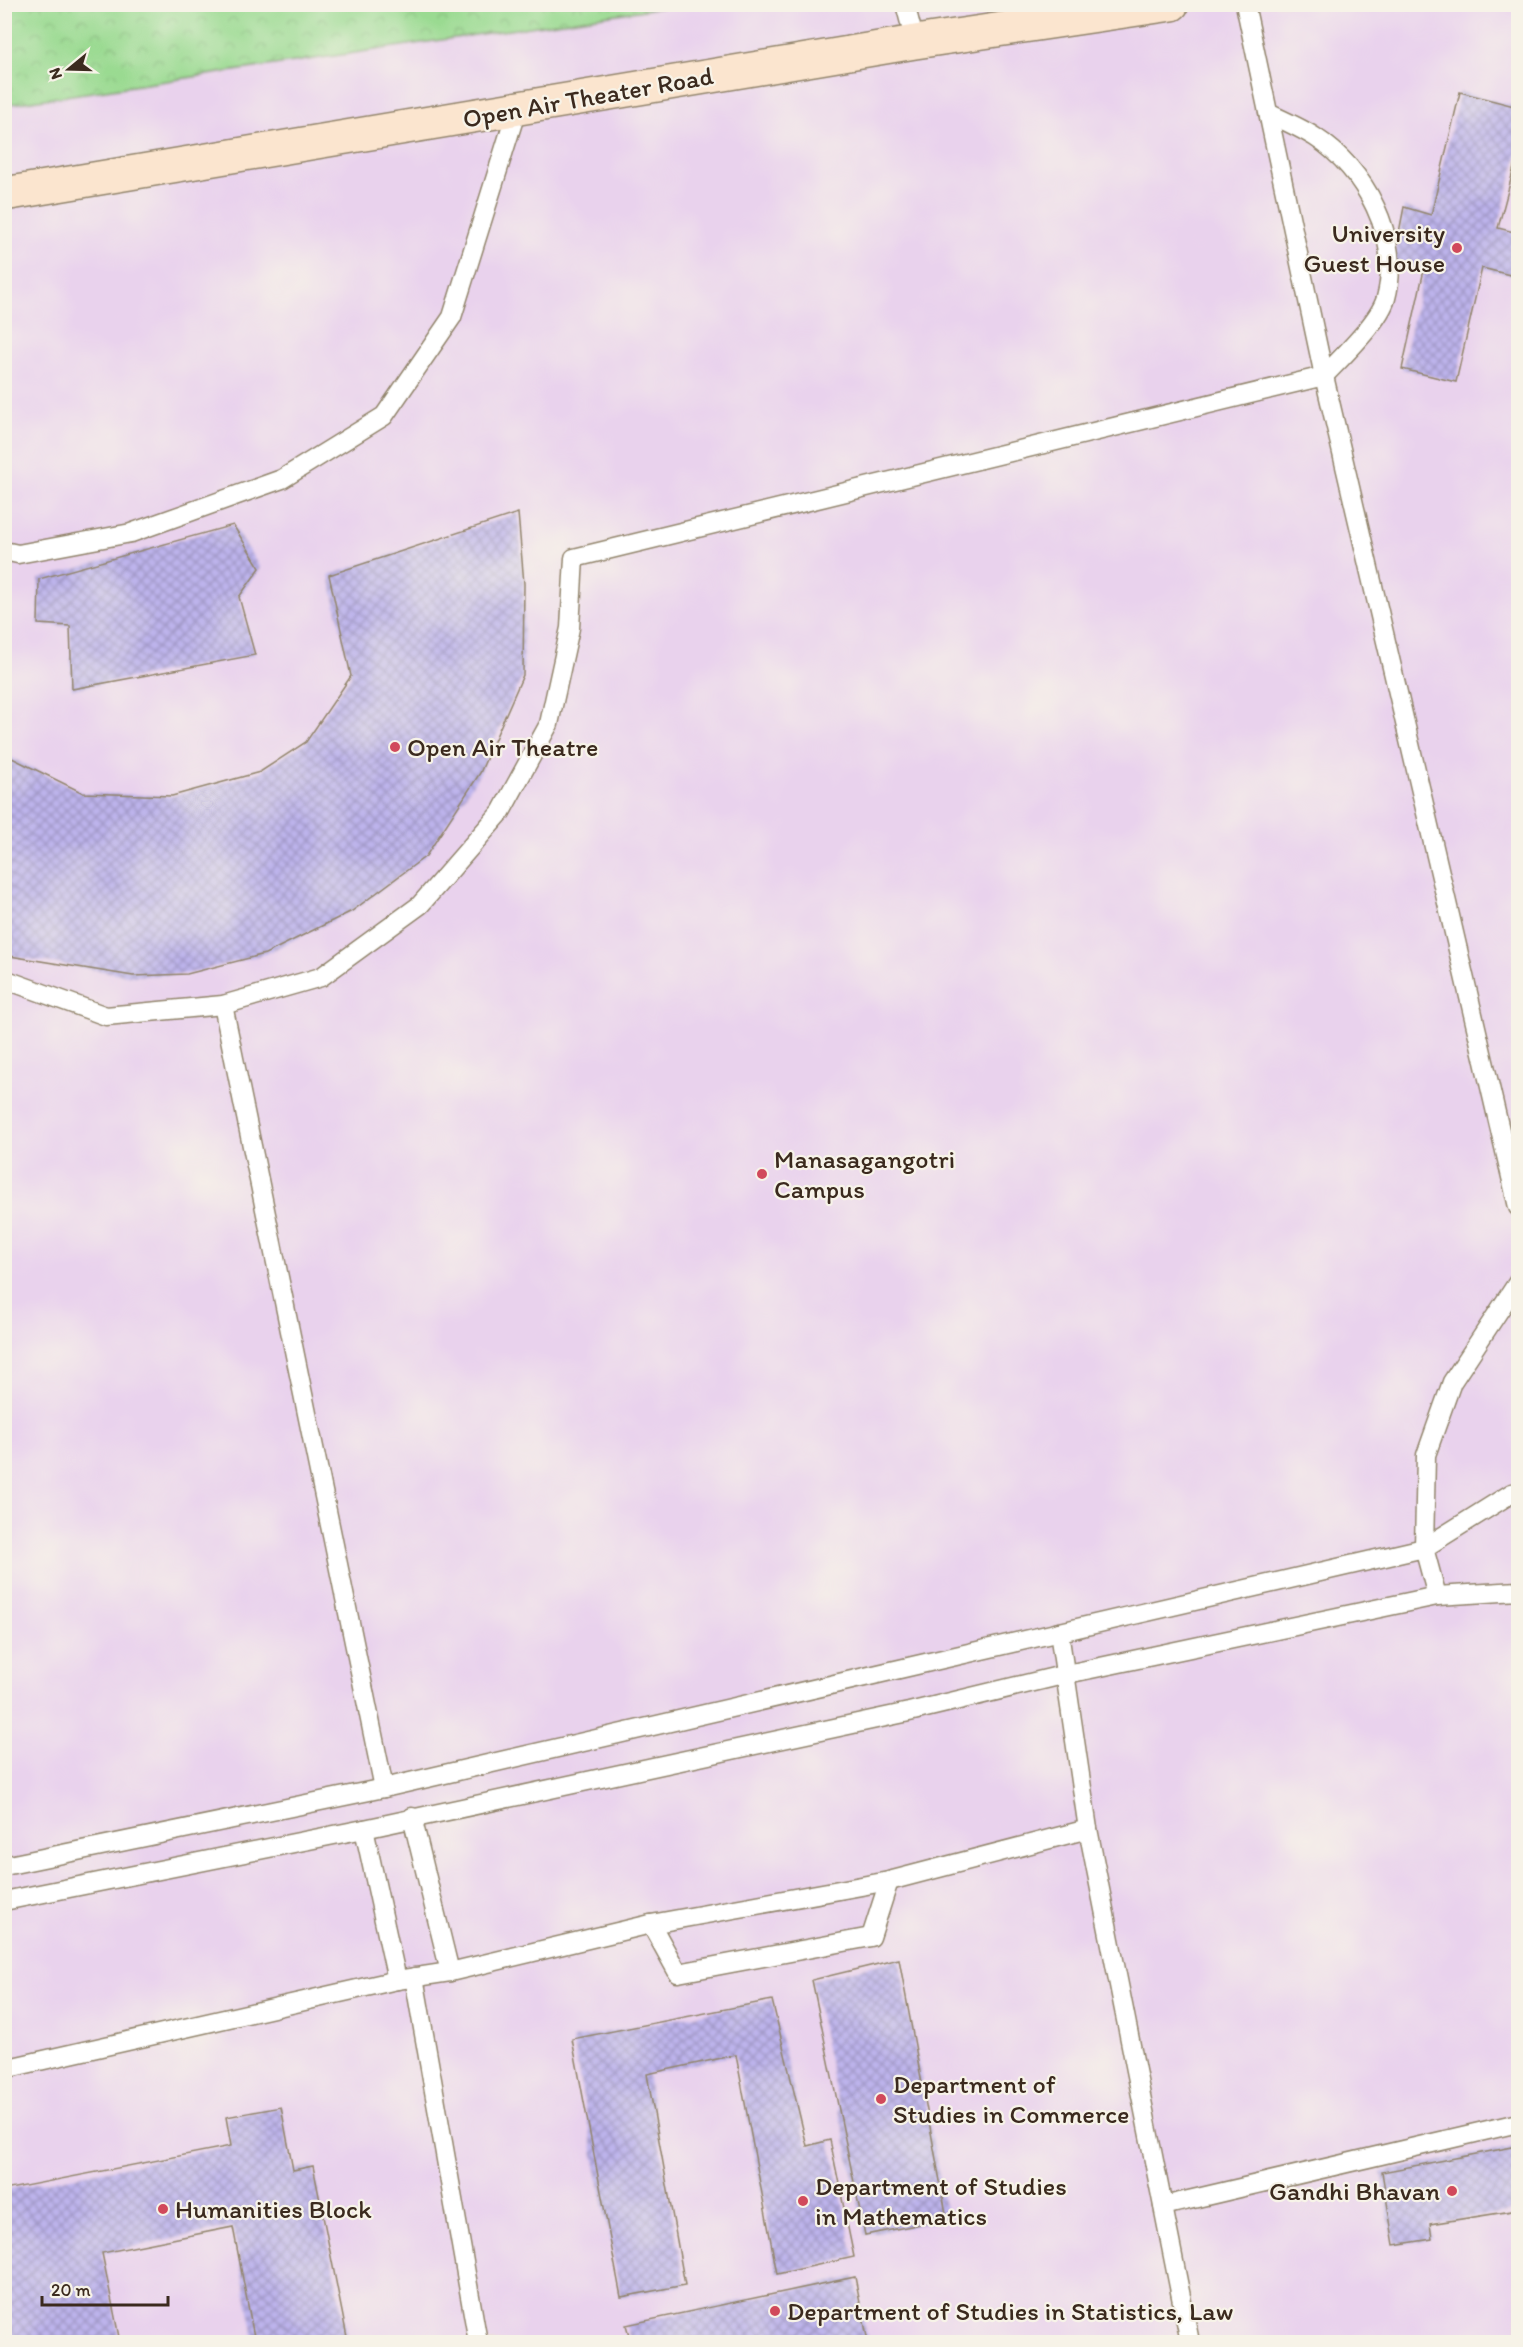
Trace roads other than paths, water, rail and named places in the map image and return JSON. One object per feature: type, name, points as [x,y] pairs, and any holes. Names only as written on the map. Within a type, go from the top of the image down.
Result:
[{"type":"street","name":"Open Air Theater Road","points":[[4,194],[915,42],[1172,4]]},
{"type":"lane","points":[[905,4],[915,42]]},
{"type":"lane","points":[[1245,4],[1324,376],[1518,1207]]},
{"type":"lane","points":[[4,551],[18,554],[131,533],[282,479],[384,416],[452,317],[517,109]]},
{"type":"lane","points":[[4,979],[106,1016],[223,1005],[321,977],[420,905],[501,812],[549,724],[570,628],[574,558],[1324,376],[1368,327],[1386,299],[1389,267],[1382,221],[1357,175],[1316,137],[1270,114]]},
{"type":"lane","points":[[223,1005],[384,1788]]},
{"type":"lane","points":[[1437,1596],[1424,1548],[1426,1455],[1452,1382],[1518,1282]]},
{"type":"lane","points":[[4,1866],[384,1788],[1424,1548],[1512,1492],[1518,1492]]},
{"type":"lane","points":[[4,1901],[364,1829],[909,1712],[1067,1674],[1437,1596],[1518,1591]]},
{"type":"lane","points":[[1059,1632],[1088,1829],[1190,2343]]},
{"type":"lane","points":[[412,1817],[450,1971]]},
{"type":"lane","points":[[364,1829],[406,1978],[478,2343]]},
{"type":"lane","points":[[4,2069],[406,1978],[450,1971],[651,1924],[889,1881],[1088,1829]]},
{"type":"lane","points":[[651,1924],[678,1973],[871,1937],[889,1881]]},
{"type":"lane","points":[[1163,2206],[1518,2122]]},
{"type":"place","name":"University Guest House","points":[[1457,248]]},
{"type":"place","name":"Open Air Theatre","points":[[395,747]]},
{"type":"place","name":"Manasagangotri Campus","points":[[762,1174]]},
{"type":"place","name":"Department of Studies in Commerce","points":[[881,2099]]},
{"type":"place","name":"Gandhi Bhavan","points":[[1452,2191]]},
{"type":"place","name":"Department of Studies in Mathematics","points":[[803,2201]]},
{"type":"place","name":"Humanities Block","points":[[163,2209]]},
{"type":"place","name":"Department of Studies in Statistics, Law","points":[[775,2311]]}]
